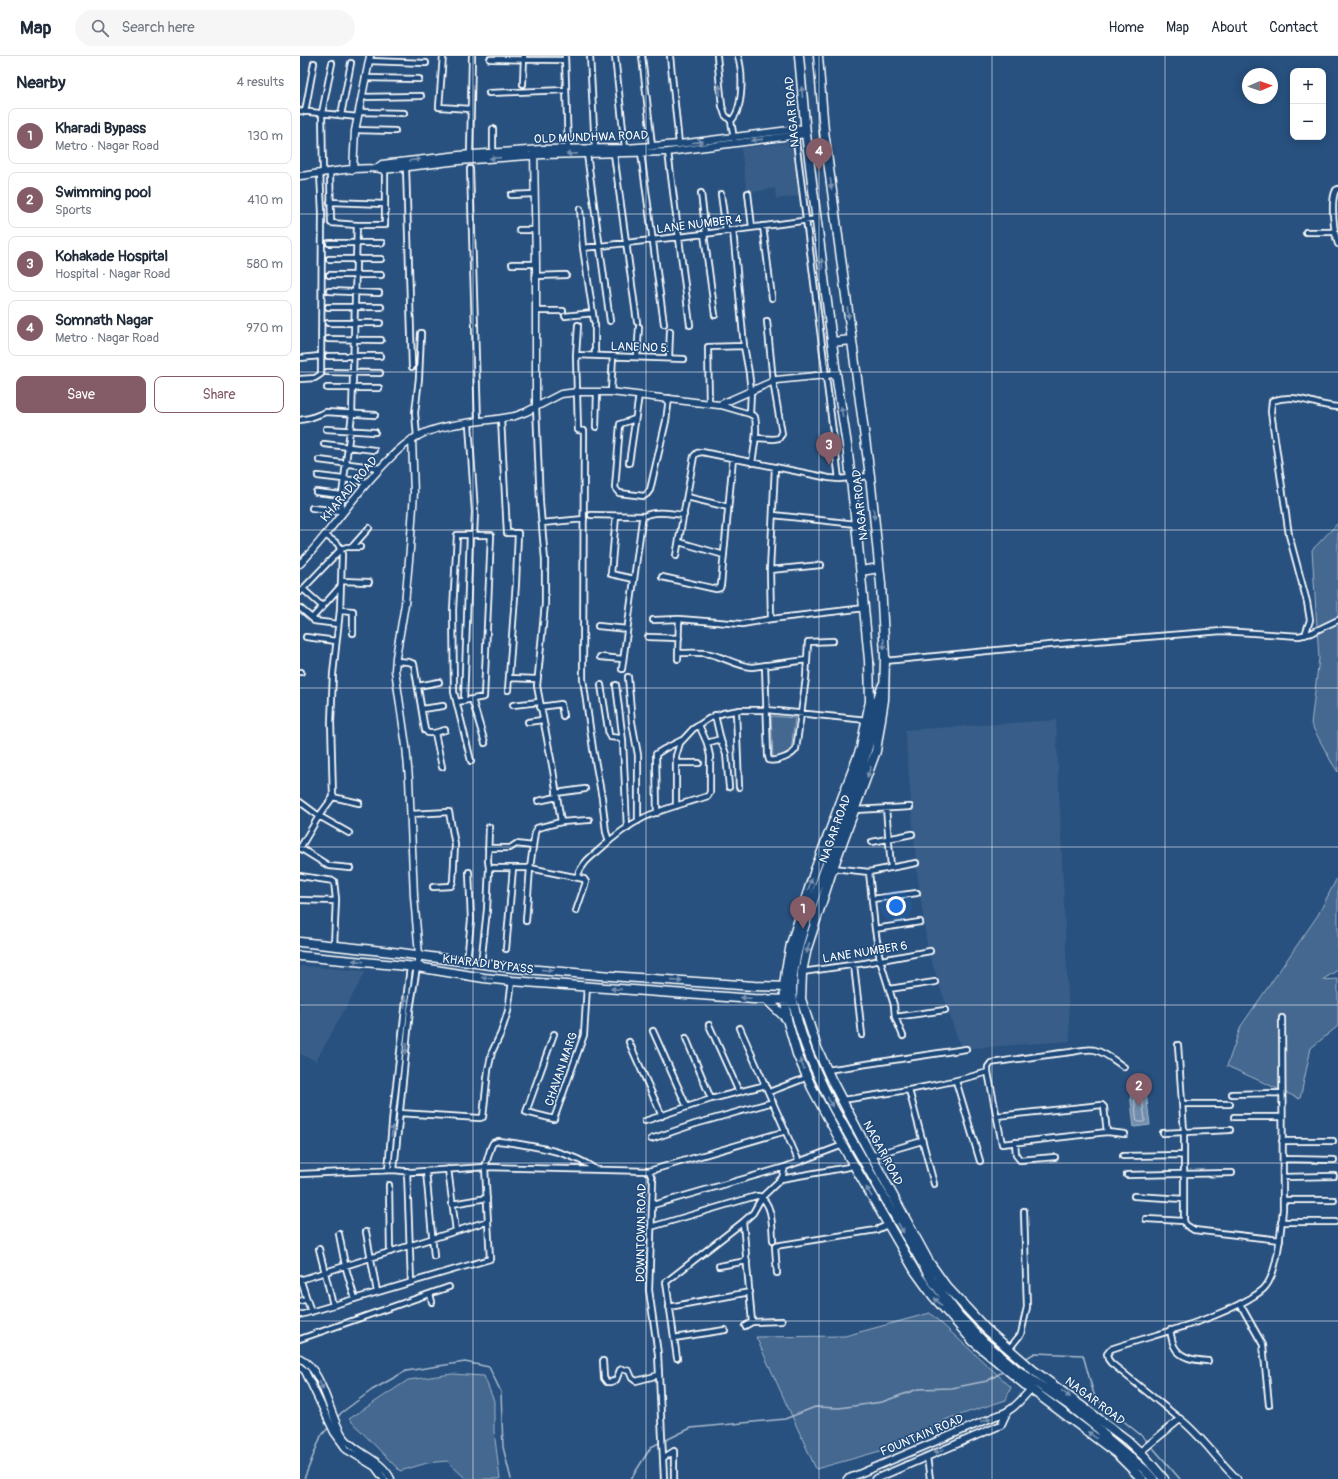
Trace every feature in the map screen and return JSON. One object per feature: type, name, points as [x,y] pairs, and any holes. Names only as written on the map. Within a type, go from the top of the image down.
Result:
[{"type":"highway","name":"NAGAR ROAD","points":[[799,56],[805,131],[836,374],[851,478],[870,660],[870,701],[861,748],[801,910],[791,944],[786,970],[789,1000],[787,1019],[797,1054],[812,1088],[842,1145],[915,1271],[933,1296],[974,1342],[1010,1368]]},
{"type":"highway","name":"NAGAR ROAD","points":[[818,56],[824,131],[870,476],[879,568],[885,681],[884,706],[876,751],[833,868],[807,948],[802,972],[801,999],[817,1048],[842,1100],[929,1262],[946,1286],[986,1329],[1053,1385],[1122,1436],[1140,1452],[1164,1479]]},
{"type":"highway","points":[[832,342],[852,340]]},
{"type":"highway","points":[[861,570],[879,568]]},
{"type":"highway","points":[[788,987],[794,972],[804,927],[864,762],[871,734],[875,706],[885,681]]},
{"type":"highway","name":"KHARADI BYPASS","points":[[300,942],[481,964],[624,977],[788,987]]},
{"type":"highway","name":"KHARADI BYPASS","points":[[300,956],[413,967],[512,981],[789,1000]]},
{"type":"highway","points":[[766,999],[787,1019]]},
{"type":"highway","points":[[789,1000],[802,1036],[834,1109],[931,1279],[959,1316],[1010,1368],[1116,1453],[1142,1479]]},
{"type":"highway","points":[[1033,1386],[1053,1385]]},
{"type":"highway","points":[[1033,1386],[1082,1415],[1132,1458],[1153,1479]]},
{"type":"street","points":[[443,56],[439,107],[471,109]]},
{"type":"street","points":[[470,154],[472,56]]},
{"type":"street","points":[[590,56],[595,148]]},
{"type":"street","points":[[616,56],[625,148]]},
{"type":"street","points":[[642,56],[652,146]]},
{"type":"street","points":[[670,56],[679,144]]},
{"type":"street","points":[[717,56],[722,106],[725,115],[731,121],[734,140]]},
{"type":"street","points":[[731,121],[738,111],[740,96],[741,77],[738,56]]},
{"type":"street","points":[[523,84],[524,58]]},
{"type":"street","points":[[490,59],[565,58],[568,148]]},
{"type":"street","points":[[353,170],[355,130],[370,59],[426,63]]},
{"type":"street","points":[[314,63],[303,111],[341,115],[404,113]]},
{"type":"street","points":[[332,63],[322,112],[325,173],[330,202],[331,223],[385,225],[384,170]]},
{"type":"street","points":[[341,115],[351,63]]},
{"type":"street","points":[[365,78],[419,79]]},
{"type":"street","points":[[489,94],[566,90]]},
{"type":"street","points":[[362,97],[421,96]]},
{"type":"street","points":[[493,129],[493,152]]},
{"type":"street","points":[[355,130],[395,131]]},
{"type":"street","name":"OLD MUNDHWA ROAD","points":[[378,168],[382,164],[493,152],[614,154],[668,152],[734,140],[805,131]]},
{"type":"street","points":[[795,132],[839,479]]},
{"type":"street","name":"OLD MUNDHWA ROAD","points":[[300,176],[378,168],[384,170],[568,148],[625,148],[734,140]]},
{"type":"street","points":[[534,152],[536,230],[536,406],[540,503],[545,560],[545,604],[537,679],[539,704],[553,770],[561,822]]},
{"type":"street","points":[[668,152],[690,324]]},
{"type":"street","points":[[641,153],[664,324]]},
{"type":"street","points":[[587,154],[610,321]]},
{"type":"street","points":[[614,154],[638,324],[637,357]]},
{"type":"street","points":[[406,167],[412,367]]},
{"type":"street","points":[[470,169],[478,422]]},
{"type":"street","points":[[300,379],[318,376],[321,374],[322,212],[325,173]]},
{"type":"street","points":[[1338,189],[1333,197],[1336,216],[1335,232],[1338,244]]},
{"type":"street","points":[[701,193],[715,315]]},
{"type":"street","points":[[748,193],[752,227]]},
{"type":"street","points":[[511,195],[534,194]]},
{"type":"street","points":[[722,194],[729,231]]},
{"type":"street","points":[[330,202],[385,204]]},
{"type":"street","points":[[725,206],[744,346],[750,373],[750,414]]},
{"type":"street","points":[[580,209],[583,248],[595,323],[595,355]]},
{"type":"street","name":"LANE NUMBER 4","points":[[583,248],[626,244],[816,219]]},
{"type":"street","points":[[312,508],[341,513],[352,414],[357,225]]},
{"type":"street","points":[[763,226],[772,298]]},
{"type":"street","points":[[519,230],[536,230]]},
{"type":"street","points":[[1306,232],[1335,232]]},
{"type":"street","points":[[329,243],[382,243]]},
{"type":"street","points":[[329,259],[381,259]]},
{"type":"street","points":[[512,264],[536,264]]},
{"type":"street","points":[[329,275],[381,275]]},
{"type":"street","points":[[536,276],[566,275]]},
{"type":"street","points":[[329,291],[379,293]]},
{"type":"street","points":[[328,307],[381,307]]},
{"type":"street","points":[[536,311],[593,313]]},
{"type":"street","points":[[756,438],[773,439],[779,438],[782,434],[773,381],[767,321]]},
{"type":"street","points":[[328,323],[380,324]]},
{"type":"street","points":[[578,325],[576,355],[578,430],[584,431],[583,679],[592,749],[602,798],[606,832],[609,841]]},
{"type":"street","points":[[669,358],[670,331]]},
{"type":"street","points":[[391,1170],[394,1105],[413,967],[418,943],[406,746],[395,670],[405,604],[410,548],[414,492],[415,413],[419,378],[421,333]]},
{"type":"street","points":[[328,339],[381,340]]},
{"type":"street","points":[[709,404],[708,347],[744,346]]},
{"type":"street","name":"LANE NO 5.","points":[[576,355],[684,359]]},
{"type":"street","points":[[300,358],[320,356]]},
{"type":"street","points":[[328,356],[380,356]]},
{"type":"street","points":[[612,392],[613,356]]},
{"type":"street","points":[[328,372],[354,374],[380,373]]},
{"type":"street","points":[[718,405],[773,381],[836,374]]},
{"type":"street","points":[[327,388],[379,388]]},
{"type":"street","name":"KHARADI ROAD","points":[[300,564],[380,468],[408,442],[438,428],[501,419],[526,412],[561,394],[578,392],[612,392],[718,405]]},
{"type":"street","points":[[596,427],[597,392]]},
{"type":"street","points":[[629,464],[639,395]]},
{"type":"street","points":[[635,419],[620,424],[615,488],[619,494],[644,496],[650,490],[666,422],[669,398]]},
{"type":"street","points":[[1305,635],[1310,620],[1307,602],[1289,535],[1271,412],[1272,401],[1282,398],[1297,398],[1338,407]]},
{"type":"street","points":[[718,405],[750,414],[755,417],[756,438],[752,462]]},
{"type":"street","points":[[300,420],[326,412],[375,415]]},
{"type":"street","points":[[501,419],[507,533],[518,533],[508,690]]},
{"type":"street","points":[[464,700],[474,512],[469,424]]},
{"type":"street","points":[[326,429],[376,432]]},
{"type":"street","points":[[324,444],[374,450]]},
{"type":"street","points":[[676,556],[695,454],[702,452],[829,478],[839,479],[870,476]]},
{"type":"street","points":[[662,577],[716,589],[720,588],[733,458]]},
{"type":"street","points":[[319,460],[380,468]]},
{"type":"street","points":[[771,619],[770,570],[775,467]]},
{"type":"street","points":[[318,476],[367,482]]},
{"type":"street","points":[[316,492],[342,495]]},
{"type":"street","points":[[687,497],[728,507]]},
{"type":"street","points":[[591,514],[644,516],[658,513],[684,514]]},
{"type":"street","points":[[773,515],[856,524]]},
{"type":"street","points":[[616,516],[611,574],[634,579]]},
{"type":"street","points":[[622,669],[642,520],[644,516]]},
{"type":"street","points":[[542,523],[584,519]]},
{"type":"street","points":[[352,547],[369,528]]},
{"type":"street","points":[[325,535],[338,544],[342,554],[340,610],[333,662],[333,797],[319,816],[300,848],[329,866],[350,868]]},
{"type":"street","points":[[457,702],[484,697],[491,535],[457,536],[453,676],[454,692],[471,761]]},
{"type":"street","points":[[679,542],[724,555]]},
{"type":"street","points":[[323,607],[302,590],[341,549],[360,547]]},
{"type":"street","points":[[770,570],[821,565]]},
{"type":"street","points":[[314,620],[313,617],[341,584],[369,582]]},
{"type":"street","points":[[300,608],[314,620],[338,624]]},
{"type":"street","points":[[653,620],[679,619],[733,624],[865,608]]},
{"type":"street","points":[[340,610],[353,612],[353,633]]},
{"type":"street","points":[[678,659],[679,619]]},
{"type":"street","points":[[885,662],[1062,643],[1222,631],[1299,636],[1305,635],[1338,620]]},
{"type":"street","points":[[598,626],[627,629]]},
{"type":"street","points":[[306,637],[336,641]]},
{"type":"street","points":[[648,637],[679,638]]},
{"type":"street","points":[[765,665],[768,756],[769,760],[772,761],[791,755],[796,749],[808,642],[833,641]]},
{"type":"street","points":[[678,653],[708,654],[743,666],[752,667],[807,660]]},
{"type":"street","points":[[600,657],[623,659]]},
{"type":"street","points":[[396,661],[414,664],[425,730],[428,733],[445,730]]},
{"type":"street","points":[[628,677],[632,722],[638,755],[638,821]]},
{"type":"street","points":[[508,678],[537,679]]},
{"type":"street","points":[[418,686],[439,682]]},
{"type":"street","points":[[601,685],[609,735],[610,737],[620,738],[623,742]]},
{"type":"street","points":[[616,685],[623,742],[626,828]]},
{"type":"street","points":[[472,699],[485,743]]},
{"type":"street","points":[[513,705],[561,704],[563,716]]},
{"type":"street","points":[[422,709],[443,706]]},
{"type":"street","points":[[657,813],[656,754],[664,748],[682,740],[699,725],[715,715],[736,711],[767,710],[867,720]]},
{"type":"street","points":[[736,711],[739,787]]},
{"type":"street","points":[[715,715],[721,741],[726,754],[729,787]]},
{"type":"street","points":[[528,722],[542,720]]},
{"type":"street","points":[[577,876],[579,870],[586,861],[626,828],[657,813],[710,795],[710,756],[707,743],[699,725]]},
{"type":"street","points":[[434,732],[442,767]]},
{"type":"street","points":[[676,806],[677,749],[682,740]]},
{"type":"street","points":[[707,743],[717,740],[721,741]]},
{"type":"street","points":[[676,763],[699,763]]},
{"type":"street","points":[[538,801],[556,795],[584,789]]},
{"type":"street","points":[[333,797],[359,803]]},
{"type":"street","points":[[300,802],[319,816],[349,833]]},
{"type":"street","points":[[855,810],[910,807]]},
{"type":"street","points":[[886,808],[891,867]]},
{"type":"street","points":[[411,814],[449,812],[455,845],[453,881],[451,886],[448,887],[433,887]]},
{"type":"street","points":[[526,921],[530,868],[535,832],[537,828],[561,822],[588,820]]},
{"type":"street","points":[[481,964],[487,910],[489,827]]},
{"type":"street","points":[[872,842],[912,834]]},
{"type":"street","points":[[488,848],[510,848],[516,844],[533,846]]},
{"type":"street","points":[[833,868],[869,872],[916,863]]},
{"type":"street","points":[[489,868],[530,868],[584,878],[586,882],[576,911]]},
{"type":"street","points":[[506,949],[513,868]]},
{"type":"street","points":[[467,962],[471,920],[469,872]]},
{"type":"street","points":[[869,872],[880,960],[894,1005],[895,1017],[904,1036]]},
{"type":"street","points":[[300,876],[334,880],[336,901],[334,946]]},
{"type":"street","points":[[872,899],[917,893]]},
{"type":"street","points":[[300,900],[336,901]]},
{"type":"street","points":[[875,929],[920,922]]},
{"type":"street","name":"LANE NUMBER 6","points":[[802,972],[854,965],[930,951]]},
{"type":"street","points":[[854,965],[862,1035]]},
{"type":"street","points":[[391,1170],[399,1113],[413,967]]},
{"type":"street","points":[[399,1113],[483,1117],[488,1070],[492,1052],[501,1033],[508,1011],[512,981]]},
{"type":"street","points":[[889,989],[935,982]]},
{"type":"street","name":"CHAVAN MARG","points":[[554,1034],[526,1112],[554,1119],[584,1034],[587,986]]},
{"type":"street","points":[[895,1017],[946,1010]]},
{"type":"street","points":[[1237,1479],[1221,1464],[1196,1432],[1111,1363],[1107,1354],[1111,1349],[1220,1313],[1240,1304],[1261,1291],[1267,1285],[1272,1275],[1280,1240],[1283,1200],[1282,1018]]},
{"type":"street","points":[[709,1025],[739,1092]]},
{"type":"street","points":[[740,1028],[799,1162]]},
{"type":"street","points":[[653,1031],[687,1107]]},
{"type":"street","points":[[686,1038],[711,1099]]},
{"type":"street","points":[[629,1042],[662,1116]]},
{"type":"street","points":[[1178,1045],[1184,1131],[1184,1221],[1186,1225],[1194,1230],[1280,1240]]},
{"type":"street","points":[[827,1070],[966,1049]]},
{"type":"street","points":[[1124,1067],[1111,1057],[1102,1053],[1094,1050],[1085,1050],[991,1063],[988,1067],[988,1072],[1002,1144],[1107,1132],[1125,1134]]},
{"type":"street","points":[[842,1100],[956,1081],[988,1072]]},
{"type":"street","points":[[769,1092],[803,1079]]},
{"type":"street","points":[[956,1081],[980,1161]]},
{"type":"street","points":[[645,1121],[711,1099],[766,1085]]},
{"type":"street","points":[[909,1090],[934,1184]]},
{"type":"street","points":[[1232,1094],[1282,1093]]},
{"type":"street","points":[[651,1139],[695,1124],[773,1102]]},
{"type":"street","points":[[1182,1104],[1230,1104]]},
{"type":"street","points":[[997,1116],[1102,1105],[1104,1107],[1107,1132]]},
{"type":"street","points":[[1234,1117],[1282,1117]]},
{"type":"street","points":[[1163,1133],[1230,1130]]},
{"type":"street","points":[[649,1171],[786,1131]]},
{"type":"street","points":[[1282,1141],[1333,1140]]},
{"type":"street","points":[[300,1315],[490,1259],[485,1167],[490,1147],[493,1143],[498,1141],[561,1153],[596,1169]]},
{"type":"street","points":[[871,1156],[922,1141]]},
{"type":"street","points":[[1015,1142],[1016,1155],[1020,1160],[1055,1157]]},
{"type":"street","points":[[652,1206],[785,1167],[842,1145]]},
{"type":"street","points":[[1123,1156],[1184,1155]]},
{"type":"street","points":[[1282,1159],[1334,1160]]},
{"type":"street","name":"DOWNTOWN ROAD","points":[[300,1174],[485,1167],[649,1171],[653,1181],[649,1290],[658,1354],[664,1479]]},
{"type":"street","points":[[677,1358],[666,1282],[753,1213],[762,1197],[780,1179],[784,1173],[785,1167]]},
{"type":"street","points":[[780,1179],[849,1167]]},
{"type":"street","points":[[448,1169],[456,1231]]},
{"type":"street","points":[[426,1170],[434,1256]]},
{"type":"street","points":[[407,1171],[410,1282]]},
{"type":"street","points":[[1126,1176],[1232,1173]]},
{"type":"street","points":[[1283,1177],[1334,1176]]},
{"type":"street","points":[[390,1185],[390,1252]]},
{"type":"street","points":[[651,1227],[756,1196],[762,1197]]},
{"type":"street","points":[[1134,1196],[1184,1199]]},
{"type":"street","points":[[762,1197],[770,1213],[773,1240]]},
{"type":"street","points":[[452,1204],[487,1198]]},
{"type":"street","points":[[1283,1200],[1334,1200]]},
{"type":"street","points":[[1009,1349],[1021,1334],[1027,1308],[1024,1210]]},
{"type":"street","points":[[1146,1219],[1184,1221]]},
{"type":"street","points":[[312,1312],[300,1279],[488,1221]]},
{"type":"street","points":[[743,1222],[752,1322]]},
{"type":"street","points":[[1281,1222],[1335,1222]]},
{"type":"street","points":[[777,1273],[775,1246],[792,1242],[876,1230],[885,1226]]},
{"type":"street","points":[[366,1232],[377,1292]]},
{"type":"street","points":[[339,1234],[345,1265],[355,1299]]},
{"type":"street","points":[[319,1249],[333,1305]]},
{"type":"street","points":[[719,1266],[747,1261]]},
{"type":"street","points":[[300,1339],[449,1287]]},
{"type":"street","points":[[669,1307],[750,1292]]},
{"type":"street","points":[[430,1294],[432,1302]]},
{"type":"street","points":[[300,1301],[307,1299]]},
{"type":"street","points":[[1240,1304],[1263,1345],[1269,1405]]},
{"type":"street","points":[[745,1326],[752,1322],[782,1321]]},
{"type":"street","points":[[674,1338],[725,1330]]},
{"type":"street","points":[[1170,1330],[1174,1346],[1184,1356],[1192,1359],[1208,1361]]},
{"type":"street","points":[[300,1358],[304,1360],[313,1370],[344,1436],[356,1449],[382,1466],[391,1479]]},
{"type":"street","points":[[604,1361],[604,1378],[607,1382],[616,1380],[620,1370],[622,1369],[629,1371],[632,1378],[636,1381],[659,1375]]},
{"type":"street","points":[[300,1367],[305,1371],[334,1432],[348,1450],[375,1467],[384,1479]]},
{"type":"street","name":"FOUNTAIN ROAD","points":[[847,1479],[1007,1412],[1017,1405],[1033,1386]]},
{"type":"street","name":"FOUNTAIN ROAD","points":[[876,1479],[1001,1425],[1007,1412]]},
{"type":"street","points":[[327,1419],[333,1414]]},
{"type":"street","points":[[1140,1452],[1180,1419]]},
{"type":"street","points":[[663,1458],[674,1451],[674,1479]]},
{"type":"street","points":[[927,1457],[930,1479]]},
{"type":"street","points":[[869,1470],[876,1479]]},
{"type":"shaded area","points":[[794,142],[801,196],[776,199],[775,188],[747,193],[741,148]]},
{"type":"shaded area","points":[[1338,523],[1338,772],[1311,724],[1319,658],[1312,550]]},
{"type":"shaded area","points":[[771,716],[795,718],[791,752],[773,758]]},
{"type":"shaded area","points":[[1056,720],[1070,1041],[961,1049],[928,951],[917,872],[905,730]]},
{"type":"shaded area","points":[[1338,876],[1338,970],[1322,980],[1338,979],[1338,1026],[1311,1048],[1300,1099],[1227,1066],[1241,1026],[1318,915]]},
{"type":"shaded area","points":[[300,966],[366,971],[316,1061],[300,1054]]},
{"type":"shaded area","points":[[930,1313],[1011,1387],[1006,1400],[947,1419],[898,1446],[816,1469],[756,1337],[845,1336]]},
{"type":"shaded area","points":[[452,1374],[484,1376],[494,1401],[494,1431],[500,1479],[466,1479],[447,1461],[427,1463],[400,1471],[349,1419],[408,1380]]},
{"type":"water","points":[[1135,1083],[1136,1086],[1145,1085],[1150,1125],[1134,1127],[1129,1084]]},
{"type":"waterway","points":[[1025,1359],[1035,1353],[1083,1355],[1095,1398],[1148,1442]]},
{"type":"waterway","points":[[337,1418],[341,1413],[372,1390],[406,1371],[465,1362],[489,1367],[501,1392],[503,1447],[511,1479]]},
{"type":"waterway","points":[[664,1441],[691,1428],[785,1419],[815,1407],[839,1408],[882,1402],[918,1389],[952,1388],[987,1381],[1004,1371]]},
{"type":"waterway","points":[[304,1479],[321,1436],[329,1427]]},
{"type":"waterway","points":[[631,1479],[651,1447],[661,1442]]},
{"type":"waterway","points":[[1154,1449],[1180,1479]]},
{"type":"place","name":"Somnath Nagar","points":[[819,171]]},
{"type":"place","name":"Kohakade Hospital","points":[[829,465]]},
{"type":"place","name":"Kharadi Bypass","points":[[803,929]]},
{"type":"place","name":"Swimming pool","points":[[1139,1106]]}]
